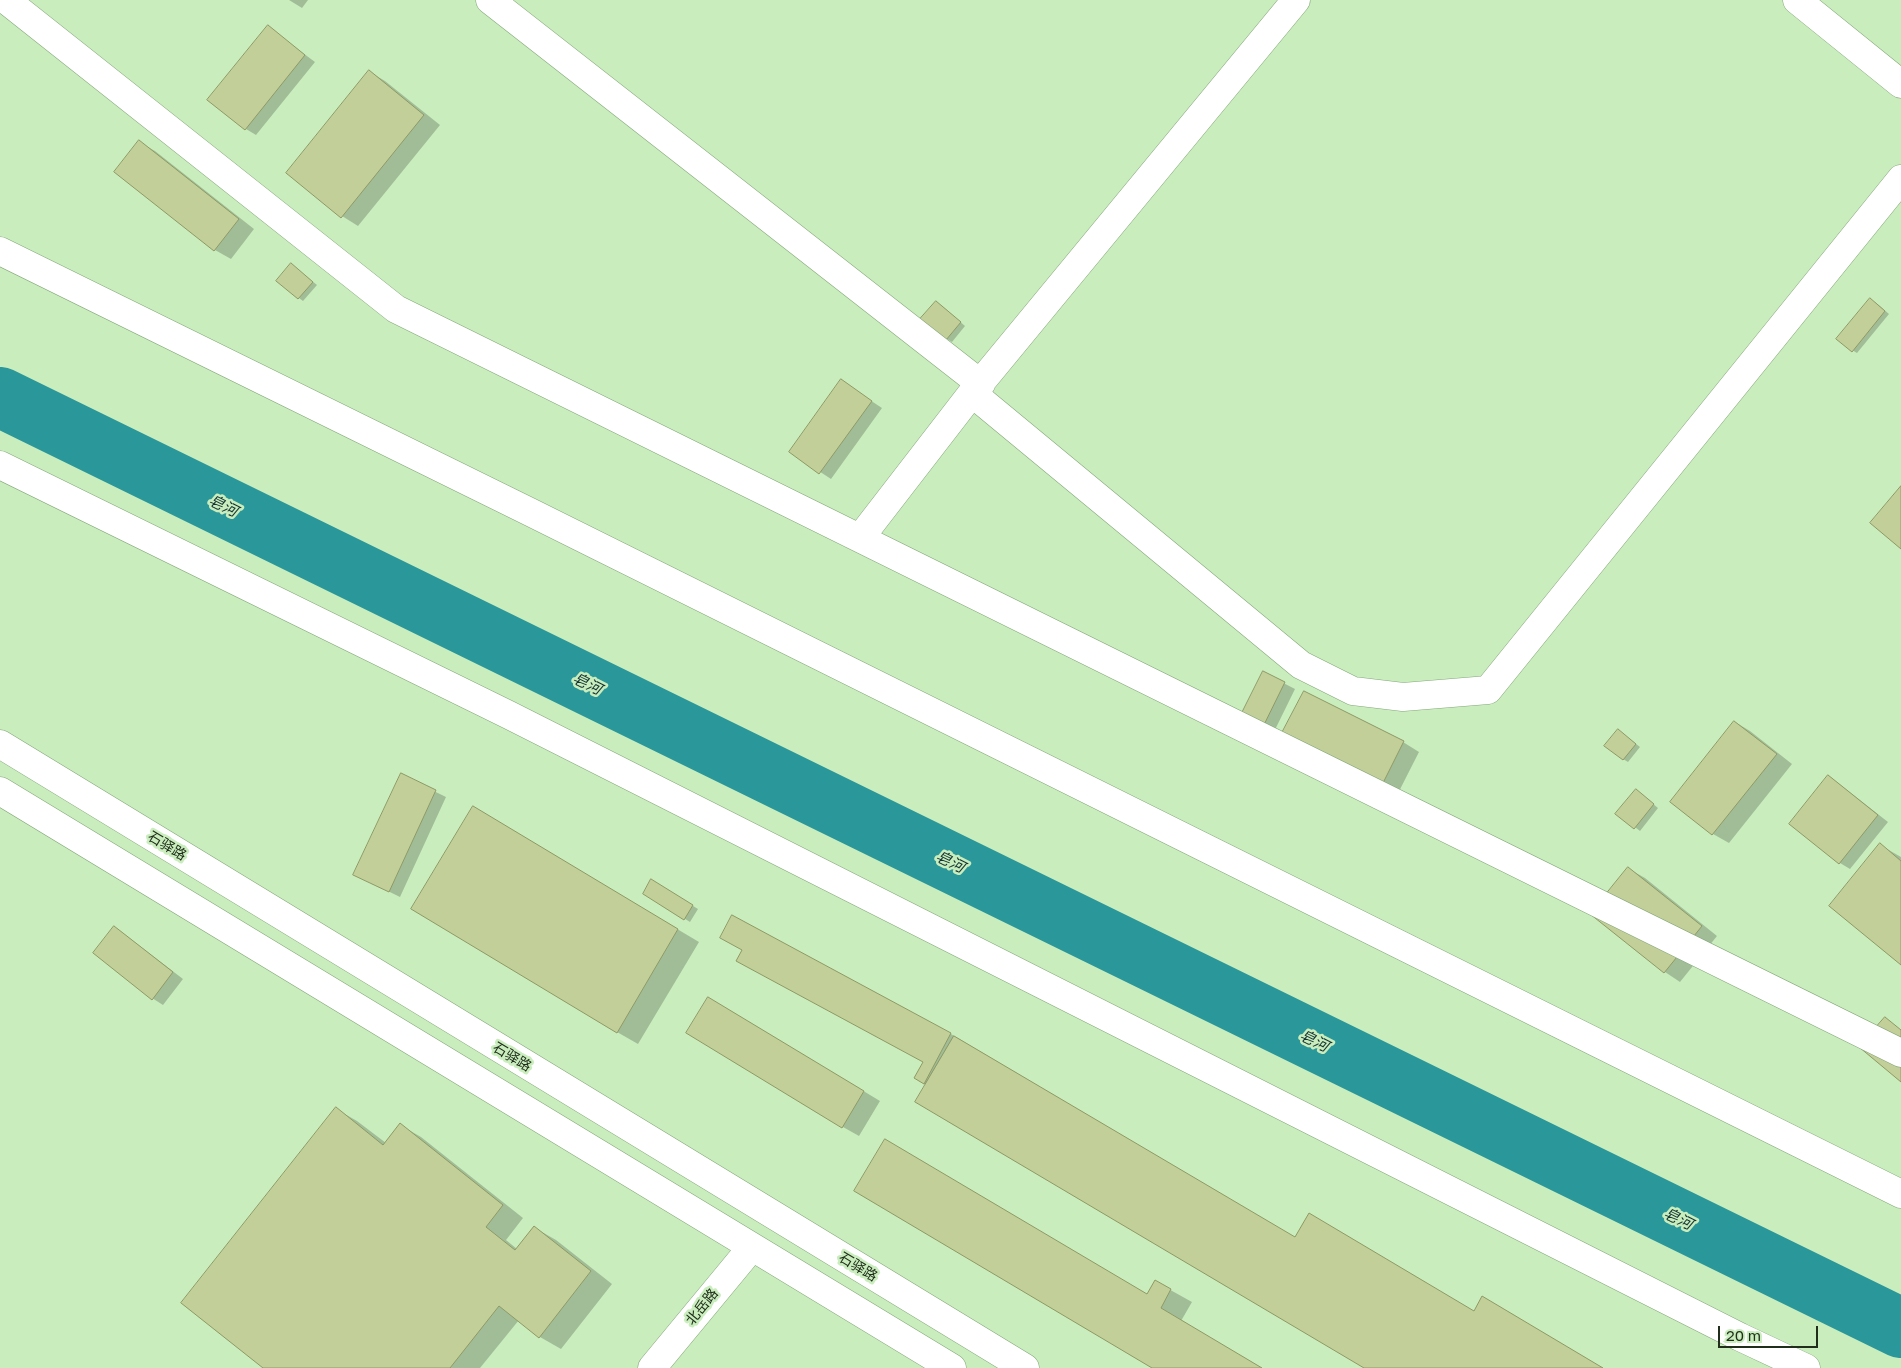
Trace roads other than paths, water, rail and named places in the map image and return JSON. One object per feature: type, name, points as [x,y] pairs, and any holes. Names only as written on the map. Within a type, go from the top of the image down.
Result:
[{"type":"street","points":[[6,0],[396,309],[1901,1053]]},
{"type":"street","points":[[490,0],[977,388],[1302,664],[1353,691],[1403,697],[1488,690],[1901,179]]},
{"type":"street","points":[[860,538],[977,388],[1296,0]]},
{"type":"street","points":[[1797,0],[1901,84]]},
{"type":"street","points":[[0,251],[530,512],[1901,1194]]},
{"type":"street","points":[[0,465],[509,715],[1731,1332],[1806,1368]]},
{"type":"street","name":"石驿路","points":[[0,744],[1025,1368]]},
{"type":"street","points":[[0,791],[952,1368]]},
{"type":"street","name":"北岳路","points":[[652,1368],[752,1247]]},
{"type":"waterway","name":"皂河","points":[[0,397],[1901,1328]]}]
